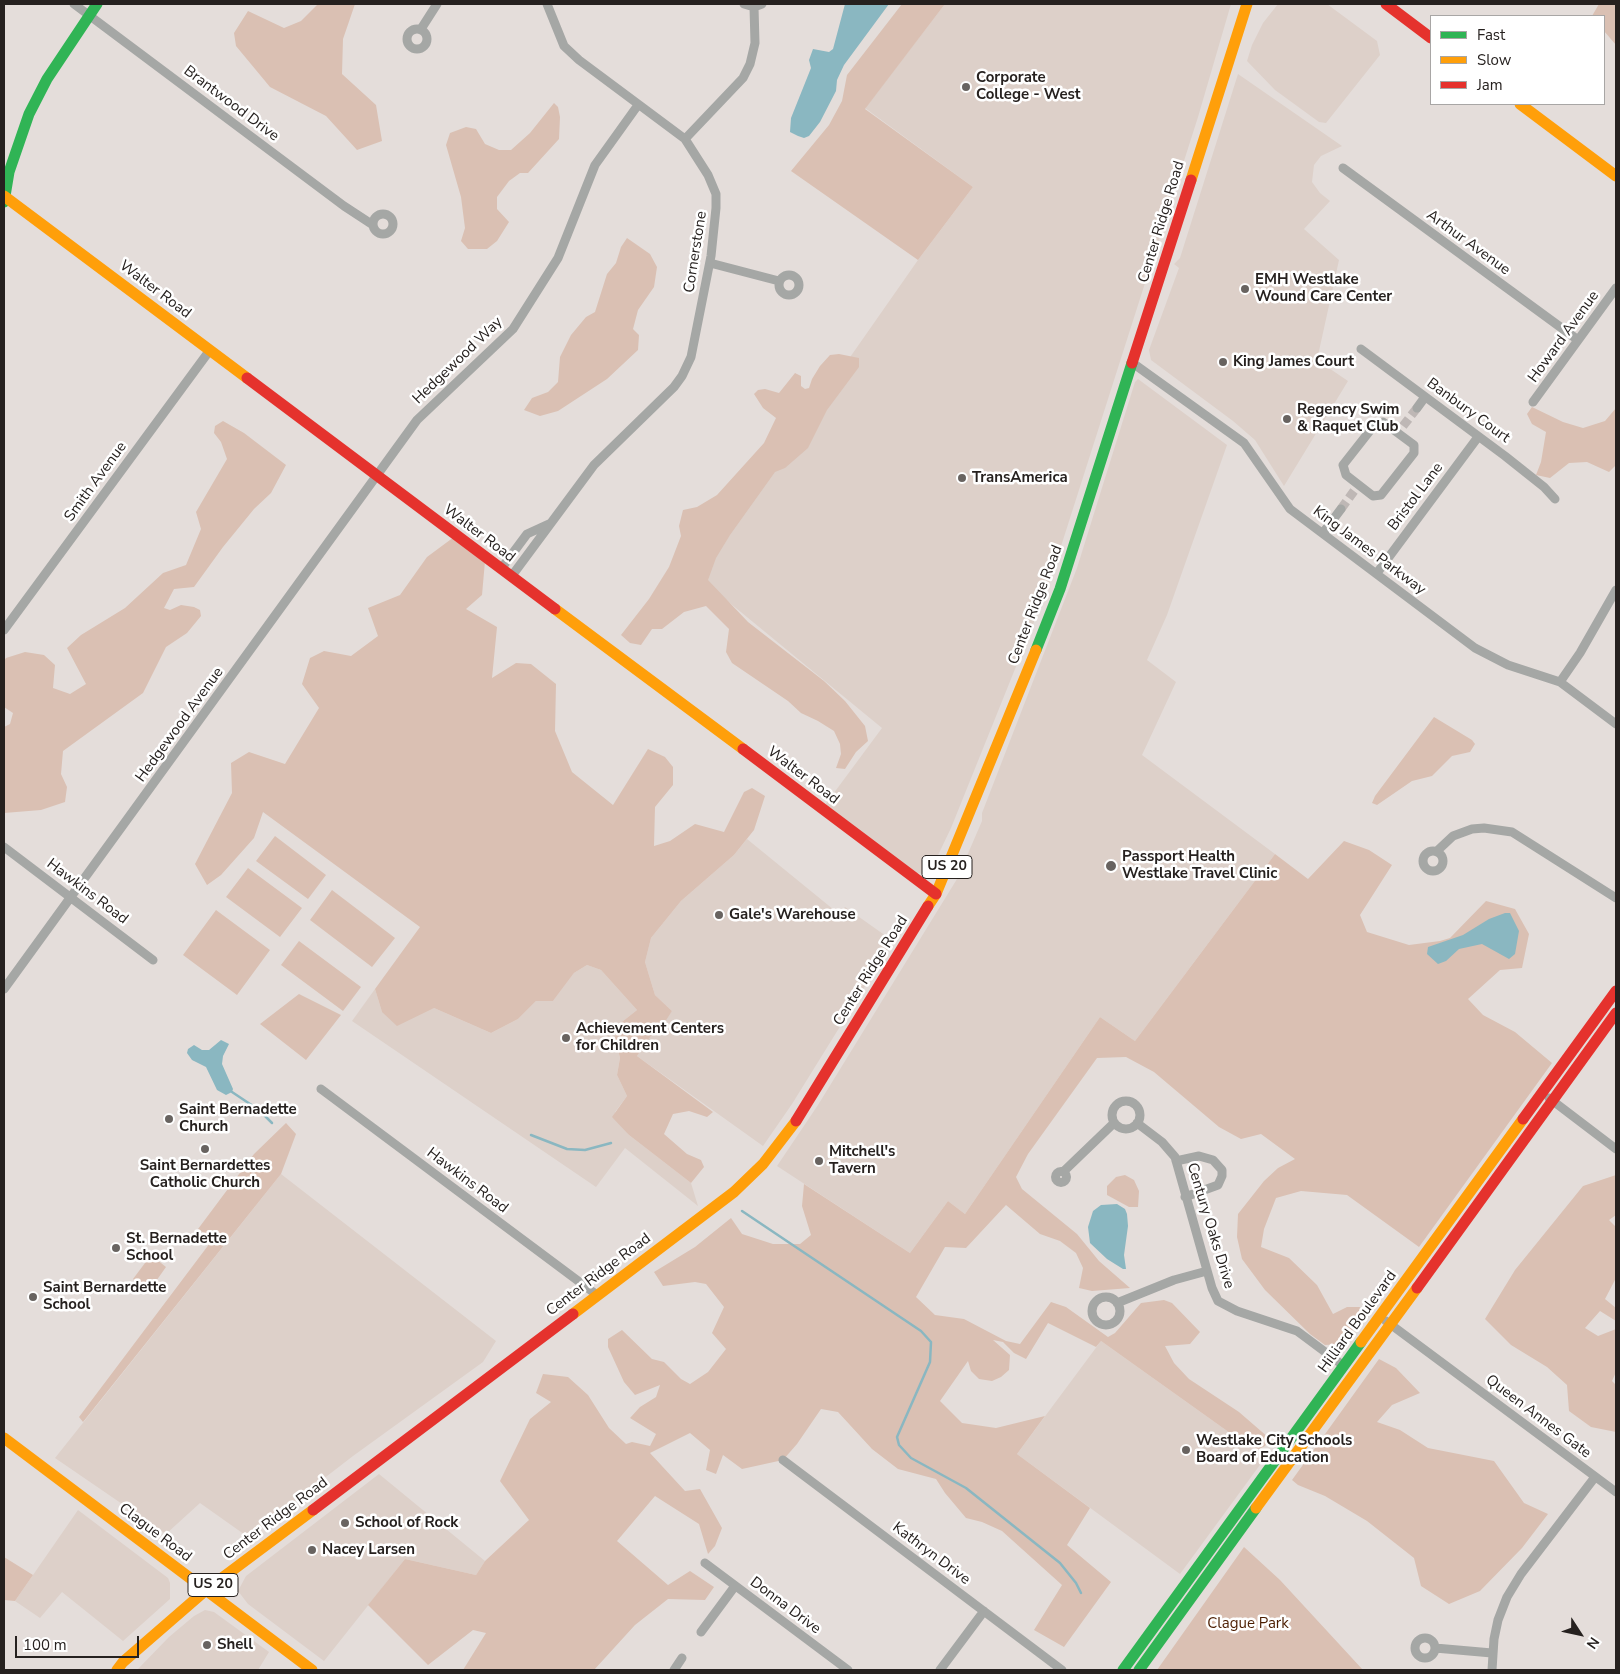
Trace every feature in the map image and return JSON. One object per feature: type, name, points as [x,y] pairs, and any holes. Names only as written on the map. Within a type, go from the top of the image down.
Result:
[{"type":"main road","points":[[4,198],[9,172],[29,114],[47,79],[96,4]]},
{"type":"main road","name":"Center Ridge Road","points":[[117,1670],[206,1590],[734,1192],[775,1150],[794,1125],[936,894],[1060,589],[1134,364],[1246,4]]},
{"type":"main road","points":[[1386,4],[1430,37]]},
{"type":"main road","points":[[1521,105],[1616,176]]},
{"type":"main road","name":"Walter Road","points":[[4,198],[936,894]]},
{"type":"main road","name":"Hilliard Boulevard","points":[[1123,1670],[1616,991]]},
{"type":"main road","name":"Hilliard Boulevard","points":[[1139,1670],[1616,1012]]},
{"type":"main road","name":"Clague Road","points":[[4,1438],[312,1670]]},
{"type":"street","name":"Brantwood Drive","points":[[74,4],[344,206],[373,225]]},
{"type":"street","points":[[421,29],[437,4]]},
{"type":"street","name":"Cornerstone","points":[[511,577],[594,466],[674,387],[682,376],[691,358],[710,263],[716,208],[716,194],[705,169],[685,139],[578,60],[564,46],[547,4]]},
{"type":"street","points":[[685,139],[743,78],[750,64],[755,43],[758,6],[744,4]]},
{"type":"street","name":"Hedgewood Way","points":[[377,477],[417,420],[513,329],[558,258],[595,165],[638,105]]},
{"type":"street","name":"Arthur Avenue","points":[[1342,168],[1578,340]]},
{"type":"street","points":[[710,263],[779,281]]},
{"type":"street","name":"Howard Avenue","points":[[1533,402],[1616,288]]},
{"type":"street","name":"Banbury Court","points":[[1361,349],[1544,488],[1555,500]]},
{"type":"street","name":"Smith Avenue","points":[[4,630],[210,350]]},
{"type":"street","name":"King James Parkway","points":[[1134,364],[1244,443],[1290,508],[1475,648],[1494,659],[1560,682],[1616,724]]},
{"type":"street","points":[[1417,408],[1425,397]]},
{"type":"street","points":[[1383,422],[1401,430],[1414,445],[1414,453],[1381,495],[1373,496],[1357,488],[1346,474],[1344,465],[1376,423],[1383,422]]},
{"type":"street","name":"Bristol Lane","points":[[1377,573],[1478,437]]},
{"type":"street","name":"Hedgewood Avenue","points":[[4,989],[377,477]]},
{"type":"street","points":[[1323,533],[1341,509]]},
{"type":"street","name":"Cornerstone","points":[[501,569],[528,534],[552,523]]},
{"type":"street","points":[[1560,682],[1580,653],[1616,590]]},
{"type":"street","points":[[1437,851],[1453,836],[1472,828],[1512,832],[1616,898]]},
{"type":"street","name":"Hawkins Road","points":[[4,847],[152,960]]},
{"type":"street","name":"Hawkins Road","points":[[321,1089],[597,1295]]},
{"type":"street","points":[[1543,1093],[1616,1149]]},
{"type":"street","points":[[1123,1101],[1130,1101],[1136,1105],[1140,1116],[1137,1123],[1130,1129],[1120,1128],[1114,1123],[1112,1112],[1114,1106],[1123,1101]]},
{"type":"street","points":[[1063,1172],[1114,1123]]},
{"type":"street","name":"Century Oaks Drive","points":[[1137,1123],[1168,1148],[1176,1161],[1207,1271],[1218,1301],[1244,1314],[1297,1331],[1344,1366]]},
{"type":"street","points":[[1176,1161],[1199,1156],[1216,1162],[1222,1170],[1221,1181],[1218,1185],[1185,1197]]},
{"type":"street","points":[[1117,1303],[1174,1280],[1207,1271]]},
{"type":"street","name":"Queen Annes Gate","points":[[1380,1317],[1595,1477],[1521,1574],[1507,1597],[1498,1620],[1492,1653],[1492,1670]]},
{"type":"street","name":"Kathryn Drive","points":[[783,1460],[1062,1670]]},
{"type":"street","points":[[1595,1477],[1616,1492]]},
{"type":"street","name":"Donna Drive","points":[[705,1563],[848,1670]]},
{"type":"street","points":[[701,1632],[735,1586]]},
{"type":"street","points":[[940,1670],[984,1611]]},
{"type":"street","points":[[1435,1648],[1492,1653]]},
{"type":"street","points":[[674,1670],[682,1658]]},
{"type":"shaded area","points":[[945,4],[1231,4],[1198,117],[1048,587],[951,828],[929,874],[916,873],[825,805],[882,728],[697,576],[918,260],[973,187],[865,108]]},
{"type":"shaded area","points":[[1278,4],[1327,4],[1377,41],[1380,55],[1326,123],[1319,122],[1275,90],[1247,61],[1252,45],[1263,23]]},
{"type":"shaded area","points":[[1238,74],[1342,146],[1321,156],[1314,165],[1312,182],[1320,193],[1330,201],[1304,229],[1339,260],[1317,360],[1348,381],[1284,486],[1255,440],[1233,421],[1151,360],[1149,350],[1179,268],[1174,264],[1180,258]]},
{"type":"shaded area","points":[[1138,379],[1227,445],[1167,615],[1147,660],[1176,682],[1142,755],[1275,854],[1135,1041],[1100,1017],[965,1214],[948,1201],[910,1253],[777,1166],[818,1105],[957,879],[982,821],[982,813],[1077,568],[1135,382]]},
{"type":"shaded area","points":[[747,839],[839,914],[845,907],[893,941],[792,1104],[763,1146],[637,1056],[655,1029],[672,1011],[655,995],[645,962],[651,938],[681,901],[734,855]]},
{"type":"shaded area","points":[[587,965],[601,970],[637,1010],[618,1025],[615,1037],[620,1058],[617,1075],[627,1096],[615,1112],[629,1135],[691,1183],[698,1206],[625,1148],[596,1187],[352,1021],[375,989],[382,1012],[434,1008],[491,1033],[518,1019],[536,1001],[553,1001],[574,973]]},
{"type":"shaded area","points":[[281,1174],[496,1341],[483,1362],[353,1456],[248,1537],[200,1503],[166,1534],[55,1458]]},
{"type":"shaded area","points":[[1101,1341],[1265,1458],[1180,1574],[1017,1454]]},
{"type":"shaded area","points":[[379,1474],[485,1561],[476,1575],[405,1559],[324,1661],[248,1604],[238,1591],[246,1576]]},
{"type":"shaded area","points":[[78,1510],[168,1578],[170,1583],[170,1599],[123,1641],[62,1592],[40,1618],[15,1601]]},
{"type":"shaded area","points":[[205,1610],[214,1612],[269,1652],[258,1670],[137,1670],[169,1637],[194,1616]]},
{"type":"green space","points":[[318,4],[355,4],[343,39],[342,74],[376,105],[382,141],[357,150],[326,116],[270,87],[236,46],[234,33],[248,11],[284,28],[301,21]]},
{"type":"green space","points":[[902,4],[945,4],[865,109],[973,187],[918,260],[791,171],[829,125],[842,101],[847,75]]},
{"type":"green space","points":[[1599,4],[1616,4],[1616,45],[1605,32],[1605,15],[1593,15]]},
{"type":"green space","points":[[554,103],[558,107],[560,117],[559,139],[528,173],[520,173],[509,181],[497,197],[497,209],[509,222],[497,241],[487,249],[468,249],[461,241],[465,228],[461,197],[446,145],[450,133],[466,127],[476,129],[485,144],[499,150],[511,150],[530,133]]},
{"type":"green space","points":[[627,238],[650,254],[657,267],[654,287],[638,310],[633,329],[639,335],[638,350],[607,379],[558,411],[540,416],[524,410],[532,398],[548,392],[558,382],[560,357],[571,335],[586,317],[595,312],[607,274],[616,263],[621,247]]},
{"type":"green space","points":[[839,354],[859,358],[859,367],[827,410],[808,448],[785,468],[775,472],[730,535],[716,558],[708,580],[748,622],[824,681],[845,701],[865,726],[868,741],[856,752],[845,769],[836,768],[841,754],[840,744],[834,731],[801,713],[788,701],[732,663],[726,652],[729,629],[706,606],[684,612],[662,629],[652,629],[641,645],[630,643],[621,635],[649,599],[669,567],[681,536],[679,526],[683,510],[697,507],[717,495],[764,443],[776,418],[763,408],[754,394],[758,390],[765,389],[779,393],[795,373],[801,376],[801,386],[805,389],[809,388],[820,366],[830,355]]},
{"type":"green space","points":[[1532,407],[1563,422],[1583,428],[1605,421],[1616,408],[1616,465],[1609,472],[1587,462],[1569,463],[1550,478],[1536,475],[1541,462],[1546,432],[1532,424],[1527,414]]},
{"type":"green space","points":[[223,421],[244,433],[286,465],[271,493],[254,509],[194,587],[174,589],[164,608],[170,610],[181,605],[194,607],[200,610],[201,616],[187,633],[166,647],[143,693],[63,751],[61,774],[67,787],[65,802],[41,810],[4,813],[4,727],[10,724],[13,713],[4,707],[4,661],[6,658],[25,652],[44,655],[55,665],[53,688],[70,694],[86,684],[67,648],[81,635],[125,608],[163,573],[186,565],[201,529],[196,512],[227,459],[221,442],[214,433],[215,426]]},
{"type":"green space","points":[[454,537],[485,561],[482,595],[466,609],[497,627],[492,678],[516,663],[531,664],[556,684],[555,731],[572,772],[613,805],[648,749],[665,757],[673,767],[673,785],[655,807],[654,846],[670,841],[695,824],[724,832],[744,792],[752,788],[765,796],[754,830],[734,855],[681,901],[651,938],[645,962],[655,995],[672,1011],[659,1031],[655,1030],[637,1056],[713,1112],[707,1117],[689,1111],[673,1114],[664,1134],[687,1154],[701,1160],[704,1167],[691,1183],[629,1135],[612,1117],[627,1096],[617,1075],[620,1058],[615,1037],[618,1025],[637,1010],[601,970],[587,965],[574,973],[553,1001],[536,1001],[518,1019],[491,1033],[434,1008],[397,1026],[382,1012],[375,989],[420,927],[263,812],[254,838],[221,875],[207,885],[195,864],[232,793],[231,763],[249,752],[285,764],[319,708],[302,684],[310,658],[324,651],[351,656],[378,636],[368,608],[400,595],[427,557]]},
{"type":"green space","points":[[1434,717],[1472,740],[1475,744],[1470,752],[1452,756],[1432,776],[1412,781],[1377,805],[1372,803],[1375,796]]},
{"type":"green space","points":[[275,836],[326,875],[308,899],[256,861]]},
{"type":"green space","points":[[1344,841],[1369,850],[1392,865],[1360,915],[1367,932],[1409,945],[1440,941],[1450,938],[1486,901],[1515,909],[1529,934],[1522,968],[1500,970],[1468,999],[1483,1015],[1515,1032],[1552,1063],[1419,1247],[1347,1195],[1301,1191],[1276,1198],[1264,1229],[1261,1247],[1289,1258],[1317,1285],[1333,1314],[1347,1307],[1360,1307],[1355,1327],[1341,1344],[1325,1345],[1310,1334],[1265,1290],[1242,1259],[1237,1237],[1238,1214],[1264,1181],[1278,1168],[1295,1159],[1261,1134],[1241,1139],[1219,1127],[1154,1072],[1126,1057],[1097,1058],[1028,1154],[1016,1177],[1022,1189],[1077,1234],[1099,1261],[1130,1288],[1092,1291],[1079,1288],[1083,1268],[1076,1253],[1060,1241],[1040,1234],[1006,1205],[966,1248],[945,1247],[916,1297],[935,1315],[964,1319],[1006,1341],[1020,1344],[1051,1302],[1066,1307],[1108,1337],[1115,1333],[1141,1303],[1164,1300],[1172,1303],[1200,1332],[1190,1344],[1165,1346],[1174,1363],[1189,1379],[1239,1412],[1269,1438],[1265,1446],[1259,1449],[1251,1448],[1101,1341],[1096,1347],[1048,1323],[1026,1359],[1014,1353],[1003,1342],[993,1340],[1010,1355],[1009,1370],[1001,1377],[992,1381],[979,1379],[971,1371],[968,1361],[940,1401],[962,1423],[996,1428],[1045,1416],[1017,1454],[1090,1508],[1067,1545],[1111,1582],[1064,1647],[1034,1630],[1062,1585],[1002,1531],[982,1522],[966,1518],[936,1479],[898,1469],[872,1449],[838,1412],[821,1409],[797,1444],[783,1460],[742,1469],[723,1455],[716,1474],[706,1470],[710,1450],[690,1433],[650,1453],[685,1491],[700,1489],[722,1528],[715,1546],[708,1554],[699,1524],[655,1496],[617,1541],[668,1585],[690,1571],[714,1587],[705,1600],[668,1599],[635,1625],[594,1670],[463,1670],[486,1633],[473,1630],[428,1665],[368,1605],[405,1559],[476,1575],[485,1561],[529,1520],[500,1481],[530,1419],[551,1402],[536,1393],[543,1374],[568,1377],[588,1395],[609,1428],[626,1444],[632,1442],[650,1446],[656,1434],[630,1418],[640,1407],[656,1397],[660,1385],[635,1395],[624,1382],[608,1347],[608,1339],[622,1330],[652,1359],[664,1362],[681,1379],[690,1384],[708,1372],[726,1349],[712,1333],[724,1307],[706,1284],[695,1282],[663,1286],[654,1272],[695,1247],[731,1218],[742,1234],[773,1244],[800,1244],[811,1235],[802,1206],[804,1184],[910,1253],[948,1201],[965,1214],[1100,1017],[1135,1041],[1275,854],[1308,879]]},
{"type":"green space","points":[[248,868],[302,908],[280,937],[226,897]]},
{"type":"green space","points":[[332,890],[395,938],[372,967],[310,920]]},
{"type":"green space","points":[[216,910],[270,950],[237,995],[183,955]]},
{"type":"green space","points":[[299,941],[361,987],[343,1011],[281,965]]},
{"type":"green space","points":[[299,994],[341,1015],[306,1060],[260,1024]]},
{"type":"green space","points":[[286,1123],[296,1134],[281,1174],[83,1422],[79,1417],[213,1239],[198,1229],[254,1154]]},
{"type":"green space","points":[[1125,1175],[1134,1180],[1139,1191],[1138,1207],[1129,1207],[1107,1195],[1107,1186],[1116,1177]]},
{"type":"green space","points":[[1616,1175],[1616,1215],[1609,1220],[1616,1227],[1616,1278],[1605,1299],[1616,1308],[1616,1321],[1600,1311],[1585,1328],[1598,1336],[1616,1329],[1616,1372],[1612,1381],[1616,1385],[1616,1432],[1591,1427],[1569,1411],[1567,1385],[1547,1367],[1511,1345],[1485,1319],[1515,1270],[1583,1186]]},
{"type":"green space","points":[[151,1255],[166,1267],[149,1291],[133,1279]]},
{"type":"green space","points":[[1379,1359],[1396,1368],[1420,1393],[1392,1405],[1377,1422],[1400,1430],[1428,1448],[1494,1461],[1524,1503],[1548,1514],[1522,1548],[1480,1591],[1449,1604],[1421,1586],[1414,1558],[1367,1521],[1325,1496],[1298,1485],[1292,1480]]},
{"type":"green space","name":"Clague Park","points":[[1244,1547],[1280,1580],[1363,1670],[1157,1670]]},
{"type":"green space","points":[[4,1557],[33,1575],[15,1601],[4,1600]]},
{"type":"water","points":[[845,4],[889,4],[844,65],[837,80],[836,91],[820,122],[809,136],[804,138],[790,132],[791,118],[811,68],[809,60],[813,49],[829,52],[833,49]]},
{"type":"water","points":[[1510,913],[1519,931],[1515,954],[1509,959],[1482,944],[1459,949],[1446,961],[1438,964],[1427,954],[1428,947],[1463,935],[1489,919]]},
{"type":"water","points":[[221,1040],[229,1044],[223,1056],[222,1064],[233,1089],[232,1092],[226,1095],[217,1090],[206,1067],[192,1060],[187,1053],[188,1049],[194,1045],[202,1050],[209,1050]]},
{"type":"water","points":[[1117,1204],[1125,1209],[1127,1214],[1128,1226],[1124,1255],[1126,1269],[1107,1259],[1090,1243],[1088,1227],[1093,1211],[1101,1205]]},
{"type":"waterway","points":[[232,1092],[259,1110],[272,1123]]},
{"type":"waterway","points":[[531,1135],[567,1149],[585,1150],[611,1143]]},
{"type":"waterway","points":[[742,1211],[921,1331],[931,1342],[930,1362],[897,1437],[899,1445],[911,1458],[966,1488],[1060,1563],[1076,1583],[1081,1593]]},
{"type":"tunnel","points":[[1403,426],[1417,408]]},
{"type":"tunnel","points":[[1341,509],[1354,491]]},
{"type":"traffic: fast","points":[[4,202],[9,172],[29,114],[47,79],[97,4]]},
{"type":"traffic: fast","points":[[1036,650],[1060,589],[1132,363]]},
{"type":"traffic: fast","points":[[1123,1670],[1361,1342]]},
{"type":"traffic: fast","points":[[1139,1670],[1256,1508]]},
{"type":"traffic: slow","points":[[1191,180],[1247,4]]},
{"type":"traffic: slow","points":[[1521,105],[1616,176]]},
{"type":"traffic: slow","points":[[4,196],[247,378]]},
{"type":"traffic: slow","points":[[555,609],[743,749]]},
{"type":"traffic: slow","points":[[928,906],[936,894],[1036,650]]},
{"type":"traffic: slow","points":[[1361,1342],[1523,1119]]},
{"type":"traffic: slow","points":[[573,1314],[734,1192],[763,1164],[796,1121]]},
{"type":"traffic: slow","points":[[1256,1508],[1417,1288]]},
{"type":"traffic: slow","points":[[4,1438],[312,1670]]},
{"type":"traffic: slow","points":[[117,1670],[123,1662],[206,1590],[313,1510]]},
{"type":"traffic: jam","points":[[1386,4],[1430,37]]},
{"type":"traffic: jam","points":[[1132,363],[1191,180]]},
{"type":"traffic: jam","points":[[247,378],[555,609]]},
{"type":"traffic: jam","points":[[743,749],[936,894]]},
{"type":"traffic: jam","points":[[796,1121],[928,906]]},
{"type":"traffic: jam","points":[[1523,1119],[1616,991]]},
{"type":"traffic: jam","points":[[1417,1288],[1616,1013]]},
{"type":"traffic: jam","points":[[313,1510],[573,1314]]},
{"type":"place","name":"Corporate College - West","points":[[966,87]]},
{"type":"place","name":"EMH Westlake Wound Care Center","points":[[1245,289]]},
{"type":"place","name":"King James Court","points":[[1223,362]]},
{"type":"place","name":"Regency Swim & Raquet Club","points":[[1287,419]]},
{"type":"place","name":"TransAmerica","points":[[962,478]]},
{"type":"place","name":"Passport Health Westlake Travel Clinic","points":[[1111,866]]},
{"type":"place","name":"Gale's Warehouse","points":[[719,915]]},
{"type":"place","name":"Achievement Centers for Children","points":[[566,1038]]},
{"type":"place","name":"Saint Bernadette Church","points":[[169,1119]]},
{"type":"place","name":"Saint Bernardettes Catholic Church","points":[[205,1149]]},
{"type":"place","name":"Mitchell's Tavern","points":[[819,1161]]},
{"type":"place","name":"St. Bernadette School","points":[[116,1248]]},
{"type":"place","name":"Saint Bernardette School","points":[[33,1297]]},
{"type":"place","name":"Westlake City Schools Board of Education","points":[[1186,1450]]},
{"type":"place","name":"School of Rock","points":[[345,1523]]},
{"type":"place","name":"Nacey Larsen","points":[[312,1550]]},
{"type":"place","name":"Shell","points":[[207,1645]]}]
